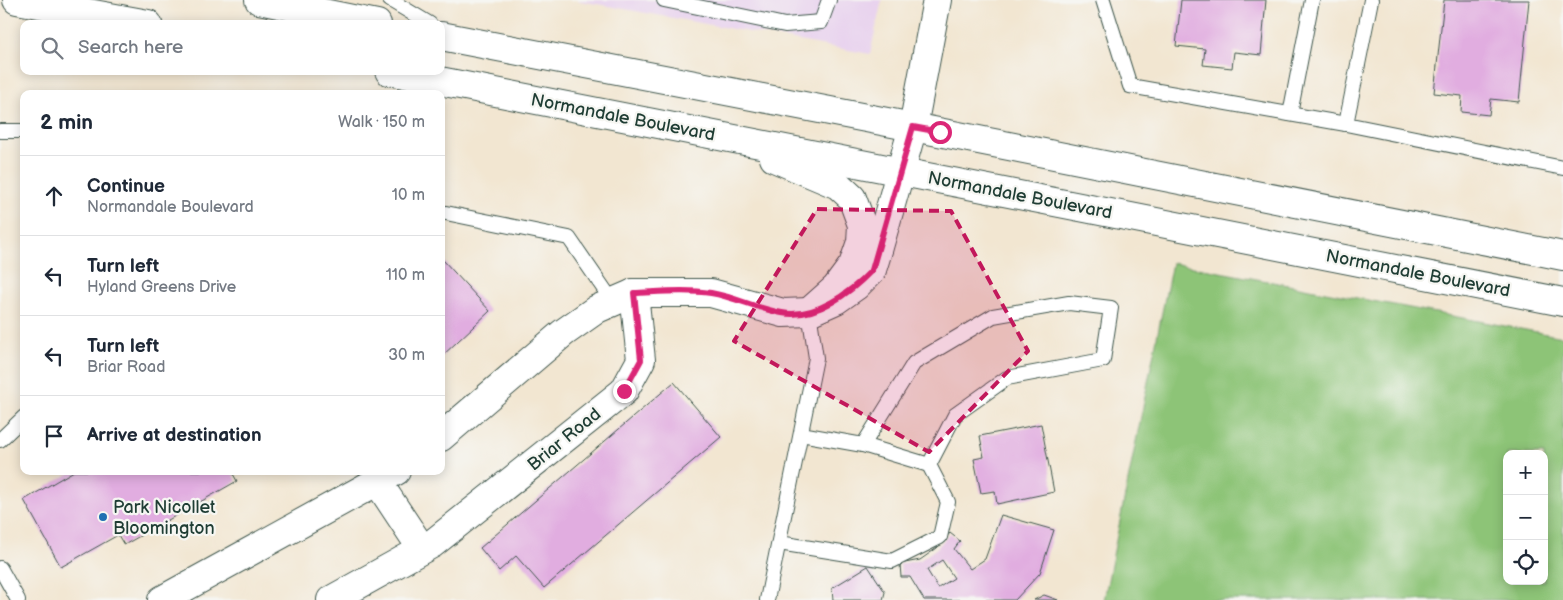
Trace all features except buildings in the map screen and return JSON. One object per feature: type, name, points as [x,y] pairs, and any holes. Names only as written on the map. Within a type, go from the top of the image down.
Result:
[{"type":"main road","points":[[17,0],[126,20]]},
{"type":"main road","points":[[259,0],[357,20]]},
{"type":"main road","points":[[445,434],[563,333],[597,309],[624,297],[711,293],[783,314],[809,312],[836,300],[856,286],[872,270],[913,127],[937,0]]},
{"type":"main road","points":[[447,35],[1563,256]]},
{"type":"main road","name":"Normandale Boulevard","points":[[409,75],[1563,302]]},
{"type":"main road","points":[[732,139],[838,185],[852,198],[862,225],[862,242],[853,265],[836,288],[809,312]]},
{"type":"main road","name":"Briar Road","points":[[331,600],[422,549],[624,391],[641,360],[624,297]]},
{"type":"main road","points":[[162,600],[381,475],[422,549]]},
{"type":"lane","points":[[390,0],[423,20]]},
{"type":"lane","points":[[664,0],[785,24],[821,22],[829,0]]},
{"type":"lane","points":[[1103,0],[1130,86],[1346,124],[1563,168]]},
{"type":"lane","points":[[1290,114],[1312,0]]},
{"type":"lane","points":[[1346,124],[1371,0]]},
{"type":"lane","points":[[0,131],[20,131]]},
{"type":"lane","points":[[445,213],[569,238],[624,297]]},
{"type":"lane","points":[[862,445],[914,363],[993,316],[1070,302],[1111,308],[1103,360],[1007,378],[955,416],[929,465]]},
{"type":"lane","points":[[767,600],[816,358],[809,312]]},
{"type":"lane","points":[[0,440],[20,422]]},
{"type":"lane","points":[[779,543],[892,561],[940,537],[948,502],[929,465],[862,445],[801,434]]},
{"type":"lane","points":[[0,568],[18,600]]},
{"type":"highlighted area","points":[[817,209],[951,211],[1028,351],[929,452],[734,341]]},
{"type":"shaded area","points":[[575,0],[882,0],[870,54]]},
{"type":"green space","points":[[1172,263],[1563,337],[1563,600],[1104,600]]},
{"type":"place","name":"Park Nicollet Bloomington","points":[[103,517]]},
{"type":"route","points":[[624,391],[641,360],[634,293],[711,293],[783,314],[809,312],[836,300],[856,286],[872,270],[880,248],[913,127],[940,132]]}]
